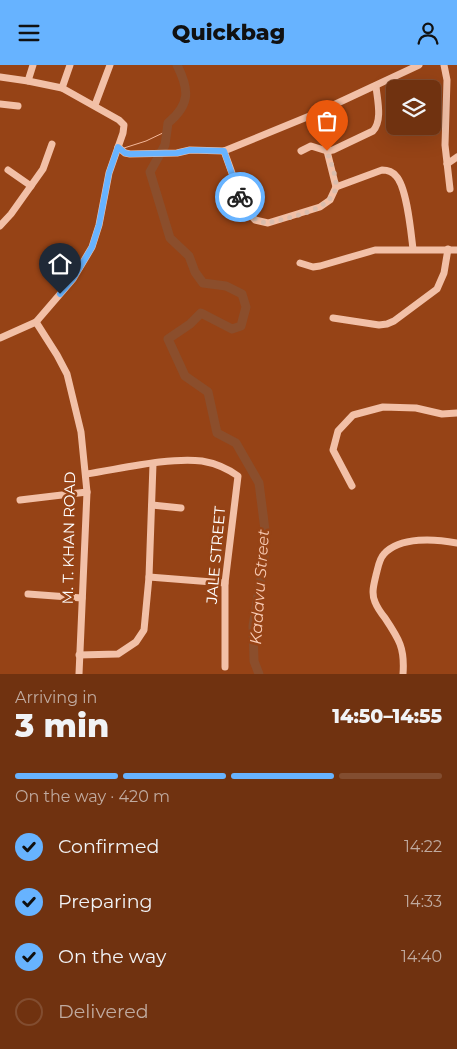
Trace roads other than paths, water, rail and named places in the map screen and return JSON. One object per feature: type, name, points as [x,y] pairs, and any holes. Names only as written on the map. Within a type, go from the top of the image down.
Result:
[{"type":"street","points":[[28,81],[33,65]]},
{"type":"street","points":[[62,88],[70,65]]},
{"type":"street","points":[[96,105],[110,65]]},
{"type":"street","points":[[118,147],[125,153],[177,153],[190,150],[224,151],[312,115],[419,65]]},
{"type":"street","points":[[444,65],[446,80],[445,145],[450,189]]},
{"type":"street","points":[[0,77],[62,88],[96,105],[120,120],[124,125],[124,133],[109,173],[99,225],[92,247],[73,279],[36,322],[0,338]]},
{"type":"street","points":[[301,151],[311,146],[327,151],[373,131],[378,119],[376,86]]},
{"type":"street","points":[[0,104],[18,106]]},
{"type":"street","points":[[0,226],[11,214],[43,169],[52,144]]},
{"type":"street","points":[[224,151],[242,201],[250,216],[261,222],[268,223],[320,207],[330,200],[336,187],[327,151]]},
{"type":"street","points":[[447,164],[457,157]]},
{"type":"street","points":[[8,170],[31,186]]},
{"type":"street","points":[[336,187],[382,170],[394,174],[399,179],[410,216],[413,249]]},
{"type":"street","points":[[300,263],[313,267],[375,249],[457,250]]},
{"type":"street","points":[[333,318],[379,325],[394,321],[437,289],[444,273],[448,249]]},
{"type":"street","name":"M. T. KHAN ROAD","points":[[36,322],[67,374],[81,432],[87,492],[79,674]]},
{"type":"street","points":[[352,486],[333,450],[338,431],[353,415],[383,407],[416,408],[442,414],[457,413]]},
{"type":"street","name":"JALE STREET","points":[[154,464],[177,460],[204,461],[230,470],[238,476],[225,583],[226,667]]},
{"type":"street","points":[[79,655],[118,654],[136,642],[144,630],[149,577],[154,464],[86,473]]},
{"type":"street","points":[[20,500],[87,492]]},
{"type":"street","points":[[152,505],[181,508]]},
{"type":"street","points":[[403,674],[404,656],[399,638],[374,601],[373,593],[378,566],[383,555],[396,546],[421,539],[457,543]]},
{"type":"street","points":[[149,577],[225,583]]},
{"type":"street","points":[[28,593],[82,598]]},
{"type":"waterway","name":"Kadavu Street","points":[[177,65],[184,82],[186,96],[181,109],[168,123],[165,145],[150,172],[170,238],[189,256],[195,272],[203,283],[226,286],[242,294],[246,307],[241,326],[232,329],[201,313],[190,324],[168,339],[185,376],[208,392],[217,433],[236,443],[259,483],[265,530],[264,559],[253,626],[254,661],[259,674]]},
{"type":"waterway","points":[[124,148],[146,141],[167,131]]}]
